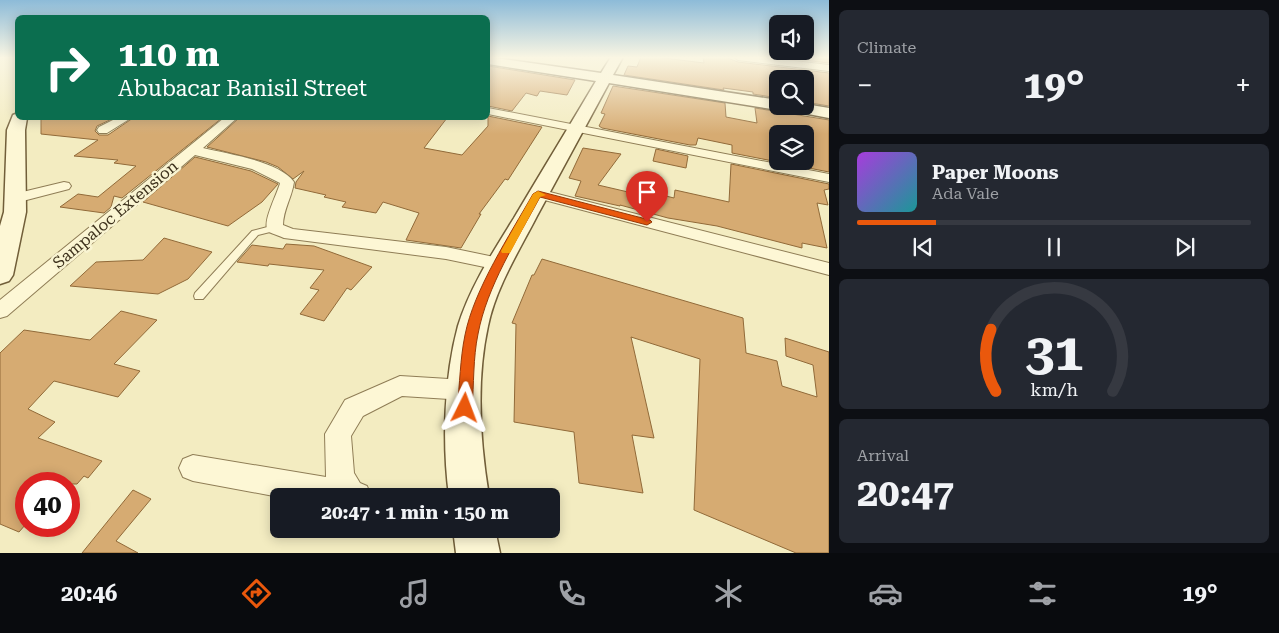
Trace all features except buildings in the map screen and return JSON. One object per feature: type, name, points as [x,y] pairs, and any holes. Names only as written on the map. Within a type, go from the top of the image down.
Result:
[{"type":"street","points":[[468,488],[464,443],[465,390],[472,334],[484,298],[499,264],[602,83]]},
{"type":"street","points":[[680,83],[769,103]]},
{"type":"street","points":[[814,110],[829,113]]},
{"type":"street","points":[[490,112],[829,178]]},
{"type":"street","points":[[0,275],[12,207],[16,130],[19,120]]},
{"type":"street","points":[[103,130],[121,120]]},
{"type":"street","name":"Sampaloc Extension","points":[[0,310],[229,120]]},
{"type":"street","points":[[192,150],[255,166],[282,176],[287,182],[286,195],[274,217],[275,228],[290,234],[446,254],[499,264]]},
{"type":"street","points":[[12,207],[64,186]]},
{"type":"street","points":[[538,194],[829,269]]},
{"type":"street","points":[[348,488],[340,476],[338,434],[354,408],[400,386],[465,390]]},
{"type":"street","points":[[193,468],[308,488]]},
{"type":"street","points":[[476,538],[478,553]]},
{"type":"lane","points":[[199,296],[252,237],[275,228]]},
{"type":"slow traffic","points":[[506,251],[538,194],[541,195]]},
{"type":"route","points":[[465,408],[465,390],[472,334],[484,298],[499,264],[538,194],[647,222]]}]
